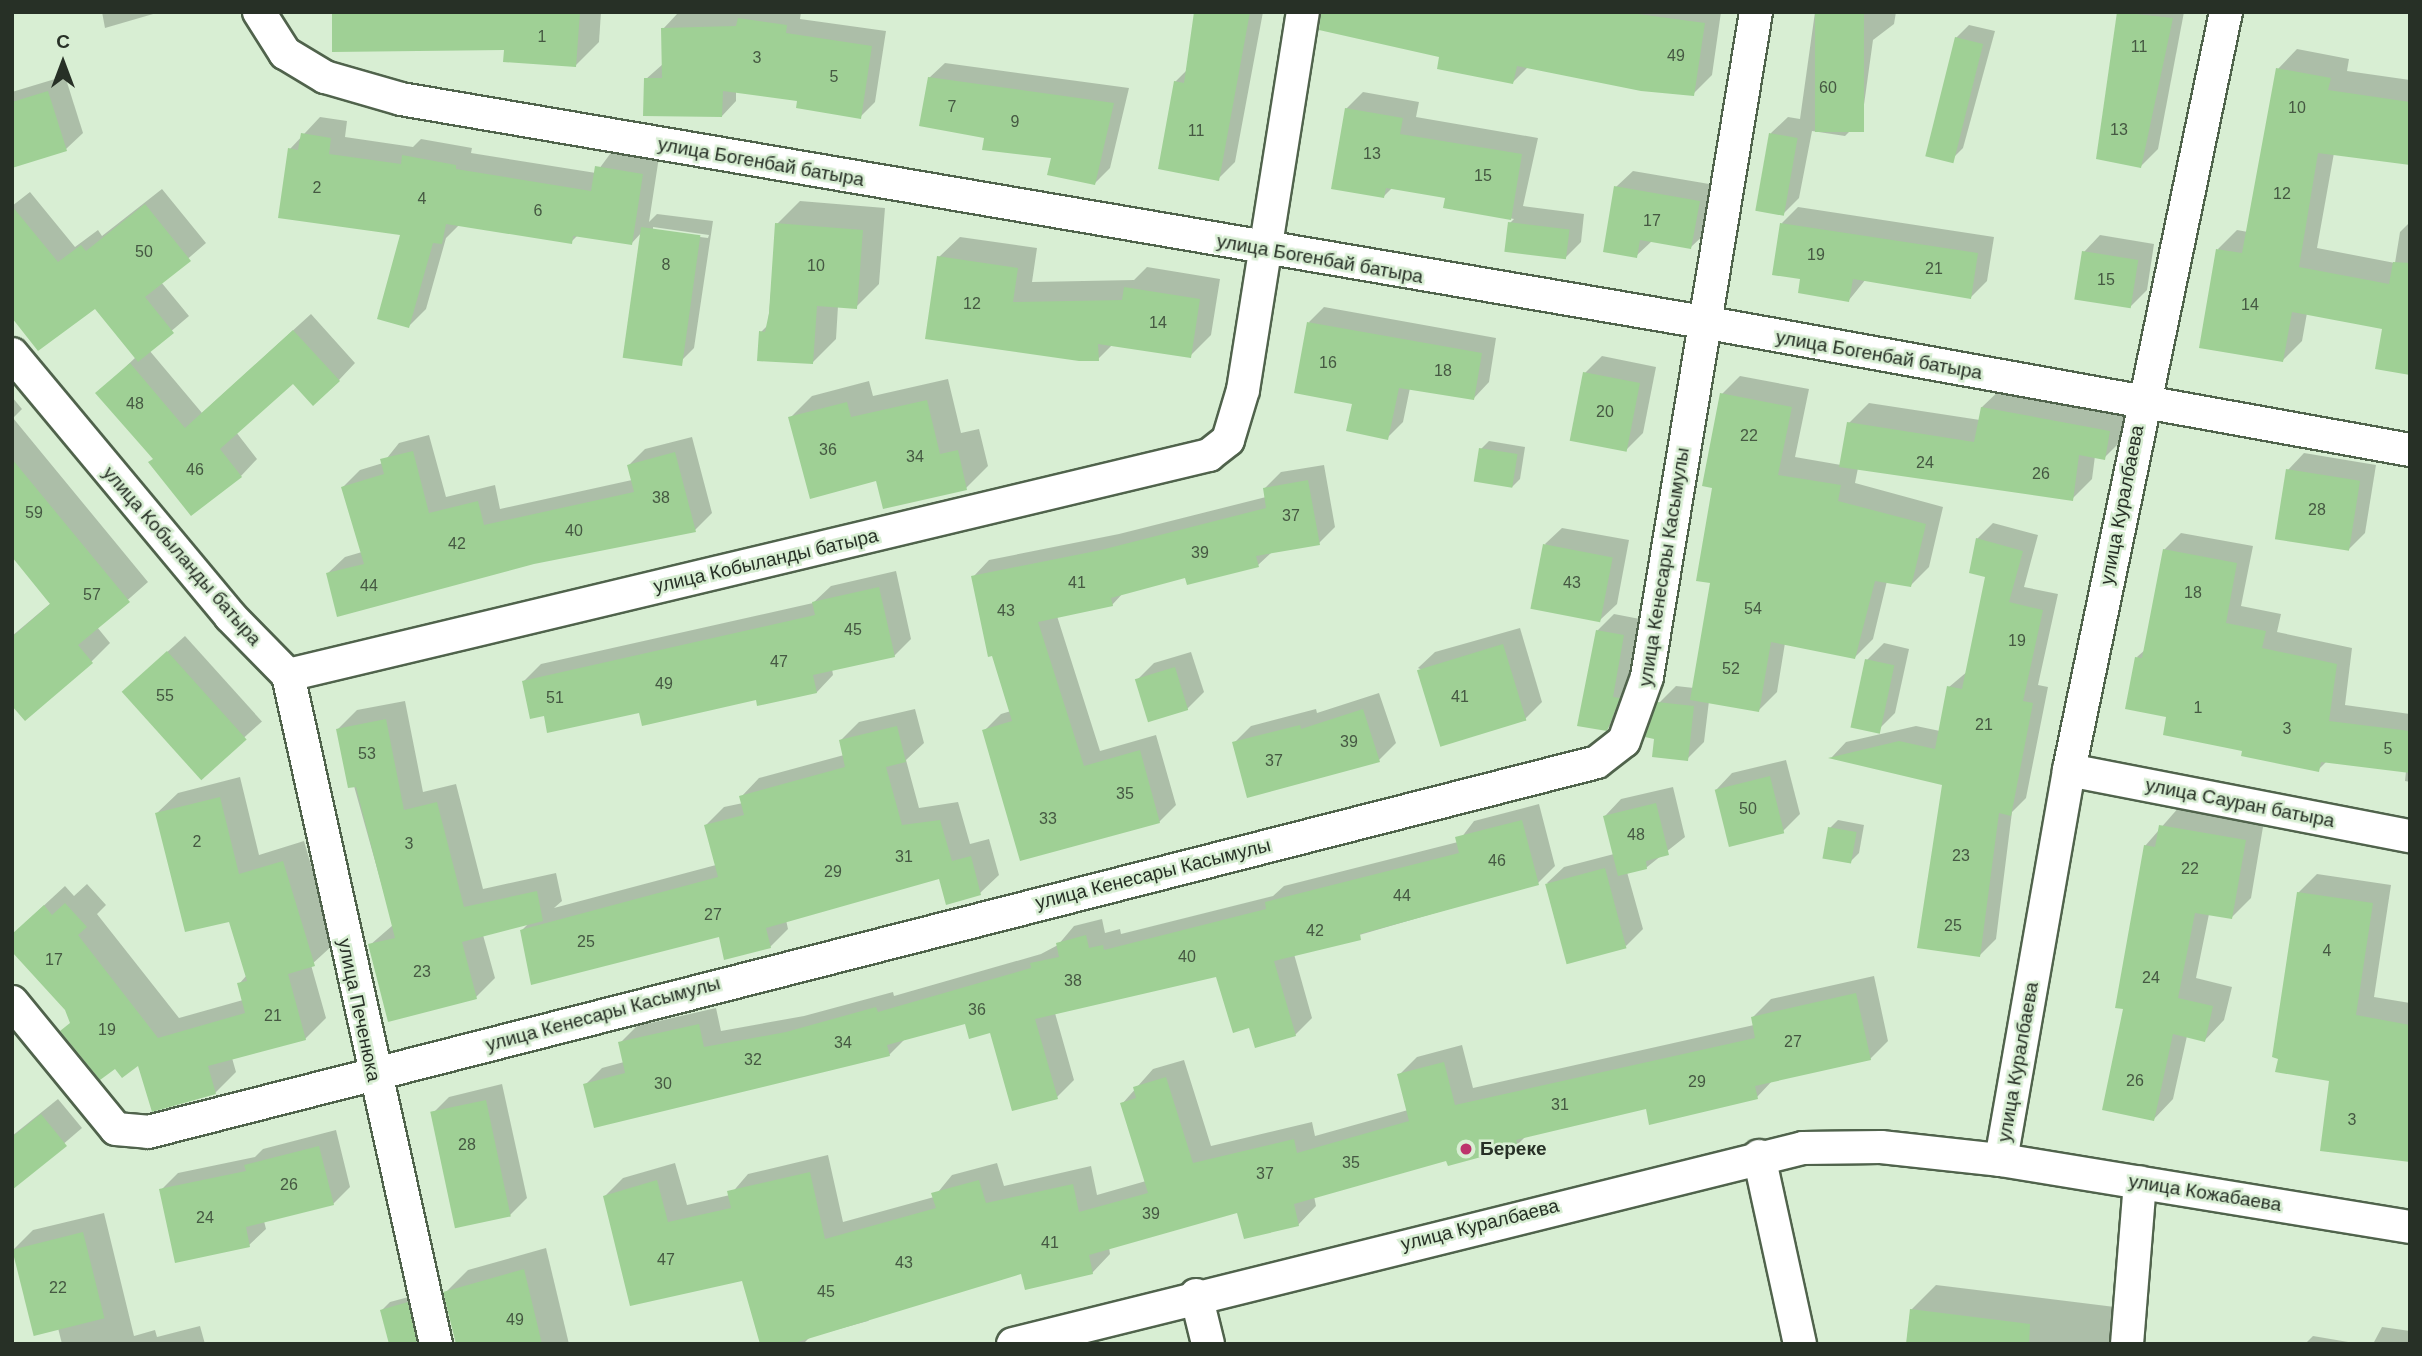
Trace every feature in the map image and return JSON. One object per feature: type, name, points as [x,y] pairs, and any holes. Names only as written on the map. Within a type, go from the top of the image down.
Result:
[{"type":"street","name":"улица Богенбай батыра","points":[[259,12],[285,53],[315,71],[401,99],[1262,249],[1703,322],[2410,450]]},
{"type":"street","name":"улица Кобыланды батыра","points":[[12,354],[230,616],[288,675],[1209,455],[1228,440],[1237,417],[1262,249],[1303,12]]},
{"type":"street","name":"улица Кенесары Касымулы","points":[[12,1002],[92,1105],[116,1129],[126,1133],[176,1126],[1597,762],[1624,741],[1647,677],[1703,322],[1756,12]]},
{"type":"street","name":"улица Куралбаева","points":[[1013,1344],[1195,1295],[1759,1156],[1845,1146],[2001,1160],[2069,770],[2142,403],[2226,12]]},
{"type":"street","name":"улица Печенюка","points":[[288,675],[373,1074],[436,1344]]},
{"type":"street","name":"улица Сауран батыра","points":[[2069,770],[2410,836]]},
{"type":"street","points":[[1759,1156],[1800,1344]]},
{"type":"street","name":"улица Кожабаева","points":[[2001,1160],[2410,1227]]},
{"type":"street","points":[[2127,1344],[2140,1183]]},
{"type":"street","points":[[1195,1295],[1208,1344]]},
{"type":"building","points":[[332,12],[580,12],[576,67],[503,62],[504,50],[332,52]]},
{"type":"building","points":[[1194,12],[1250,12],[1219,181],[1158,169],[1174,81],[1184,83]]},
{"type":"building","points":[[1321,12],[1623,12],[1705,23],[1694,96],[1641,91],[1517,66],[1513,84],[1437,69],[1439,57],[1319,30]]},
{"type":"building","points":[[1815,12],[1864,12],[1864,132],[1815,132]]},
{"type":"building","points":[[2117,12],[2173,18],[2141,168],[2096,159]]},
{"type":"building","points":[[738,18],[787,25],[786,33],[872,46],[861,119],[796,108],[797,101],[723,91],[722,117],[643,116],[644,78],[662,78],[661,28],[736,26]]},
{"type":"building","points":[[1955,37],[1983,44],[1953,163],[1925,156]]},
{"type":"building","points":[[2276,68],[2331,78],[2328,90],[2410,102],[2410,165],[2318,153],[2299,267],[2389,284],[2393,262],[2410,263],[2410,375],[2375,369],[2382,329],[2292,312],[2283,362],[2199,348],[2216,249],[2242,253]]},
{"type":"building","points":[[928,77],[1114,103],[1095,185],[1047,175],[1051,158],[982,150],[984,138],[919,126]]},
{"type":"building","points":[[48,91],[67,151],[12,168],[12,102]]},
{"type":"building","points":[[1345,108],[1403,118],[1400,134],[1522,154],[1511,220],[1443,208],[1445,198],[1386,188],[1384,198],[1331,189]]},
{"type":"building","points":[[301,133],[331,138],[329,154],[401,164],[402,155],[456,165],[456,169],[591,191],[595,166],[643,174],[632,245],[573,236],[572,244],[446,224],[442,244],[433,243],[409,328],[377,319],[400,235],[278,218],[288,148],[298,150]]},
{"type":"building","points":[[1769,133],[1798,138],[1784,216],[1755,211]]},
{"type":"building","points":[[1614,186],[1700,201],[1691,249],[1640,240],[1637,258],[1603,252]]},
{"type":"building","points":[[145,204],[191,261],[145,297],[174,333],[138,362],[95,309],[38,351],[12,318],[12,206],[58,262],[81,245],[86,251]]},
{"type":"building","points":[[1508,222],[1570,230],[1566,259],[1504,252]]},
{"type":"building","points":[[775,223],[863,230],[857,309],[817,306],[813,364],[757,361],[759,331],[765,332],[769,313]]},
{"type":"building","points":[[1780,223],[1978,253],[1971,299],[1853,279],[1849,302],[1798,293],[1800,279],[1772,275]]},
{"type":"building","points":[[641,227],[700,235],[682,366],[623,358]]},
{"type":"building","points":[[2082,251],[2138,260],[2131,308],[2074,299]]},
{"type":"building","points":[[937,256],[1018,268],[1013,302],[1122,300],[1124,287],[1200,299],[1191,358],[1098,344],[1099,361],[1079,361],[925,339]]},
{"type":"building","points":[[1307,322],[1482,353],[1474,400],[1399,388],[1388,440],[1346,431],[1352,404],[1294,393]]},
{"type":"building","points":[[293,330],[340,381],[313,406],[293,384],[220,449],[242,477],[191,516],[148,462],[153,459],[95,393],[130,363],[185,428]]},
{"type":"building","points":[[1583,372],[1640,383],[1627,452],[1570,441]]},
{"type":"building","points":[[1720,393],[1792,407],[1778,475],[1841,485],[1838,501],[1926,524],[1911,587],[1875,581],[1855,659],[1771,642],[1759,712],[1690,700],[1710,583],[1696,581],[1712,488],[1702,486]]},
{"type":"building","points":[[927,400],[940,454],[958,450],[967,490],[883,509],[876,481],[810,499],[788,417],[847,402],[851,417]]},
{"type":"building","points":[[1981,407],[2110,431],[2105,460],[2079,455],[2073,501],[1839,467],[1847,422],[1974,442]]},
{"type":"building","points":[[1479,448],[1518,454],[1512,488],[1474,482]]},
{"type":"building","points":[[413,451],[429,513],[478,501],[484,525],[634,492],[627,465],[675,452],[696,532],[534,564],[337,617],[326,573],[364,564],[341,487],[384,474],[380,459]]},
{"type":"building","points":[[12,459],[130,602],[78,645],[93,663],[25,721],[12,706],[12,637],[50,604],[12,557]]},
{"type":"building","points":[[2286,469],[2360,481],[2349,551],[2275,539]]},
{"type":"building","points":[[1308,480],[1320,545],[1256,556],[1259,567],[1187,585],[1185,578],[1111,598],[1113,606],[1038,622],[1084,766],[1140,750],[1160,823],[1020,861],[982,730],[1012,721],[992,656],[988,657],[971,576],[1101,550],[1266,508],[1263,488]]},
{"type":"building","points":[[1976,538],[2023,551],[2009,602],[2043,610],[2023,701],[2033,703],[2011,816],[1999,813],[1980,957],[1917,948],[1942,785],[1828,758],[1899,741],[1935,749],[1947,686],[1962,689],[1985,577],[1969,573]]},
{"type":"building","points":[[1543,544],[1613,558],[1600,622],[1530,609]]},
{"type":"building","points":[[2163,549],[2237,563],[2226,623],[2266,631],[2262,648],[2337,664],[2329,721],[2410,731],[2410,773],[2321,762],[2319,772],[2241,756],[2242,751],[2163,735],[2166,717],[2125,709],[2135,657],[2142,658]]},
{"type":"building","points":[[879,587],[895,657],[813,675],[817,693],[757,706],[756,700],[642,726],[639,713],[547,733],[544,716],[530,719],[522,681],[815,615],[812,602]]},
{"type":"building","points":[[1596,630],[1624,635],[1613,697],[1620,698],[1607,731],[1577,726]]},
{"type":"building","points":[[1503,644],[1526,721],[1440,747],[1417,670]]},
{"type":"building","points":[[167,651],[247,739],[201,780],[122,692]]},
{"type":"building","points":[[1865,659],[1894,665],[1880,734],[1850,727]]},
{"type":"building","points":[[1175,667],[1188,710],[1148,722],[1135,679]]},
{"type":"building","points":[[1657,702],[1694,706],[1688,761],[1652,757],[1654,739],[1645,737]]},
{"type":"building","points":[[1363,709],[1380,762],[1247,798],[1232,742],[1300,725],[1301,729]]},
{"type":"building","points":[[386,719],[404,810],[437,802],[464,907],[537,891],[543,921],[462,942],[477,999],[388,1022],[368,944],[395,938],[356,787],[348,788],[336,729]]},
{"type":"building","points":[[897,726],[906,762],[886,767],[902,825],[940,820],[952,861],[971,856],[981,895],[946,905],[939,879],[766,928],[771,948],[724,960],[719,937],[531,985],[520,930],[718,877],[704,825],[744,815],[739,796],[845,767],[839,740]]},
{"type":"building","points":[[1770,776],[1784,833],[1729,847],[1715,790]]},
{"type":"building","points":[[220,797],[239,874],[283,861],[315,966],[288,974],[306,1040],[208,1066],[216,1094],[152,1112],[138,1066],[122,1078],[115,1069],[100,1080],[60,1031],[70,1023],[65,1010],[12,952],[12,934],[44,905],[52,915],[65,903],[87,927],[78,935],[158,1038],[245,1013],[237,983],[247,981],[229,922],[185,932],[155,813]]},
{"type":"building","points":[[1656,803],[1669,855],[1646,861],[1647,869],[1618,876],[1603,816]]},
{"type":"building","points":[[1522,820],[1539,885],[1360,934],[1361,940],[1274,961],[1296,1036],[1255,1048],[1249,1028],[1233,1033],[1216,977],[1035,1019],[1058,1099],[1012,1111],[990,1033],[969,1039],[965,1024],[887,1045],[890,1056],[594,1128],[583,1084],[625,1073],[618,1042],[699,1024],[704,1047],[786,1032],[876,1007],[878,1012],[1031,968],[1030,963],[1059,957],[1056,943],[1086,935],[1089,948],[1103,945],[1104,950],[1266,909],[1265,902],[1459,853],[1455,837]]},
{"type":"building","points":[[2159,825],[2246,840],[2232,919],[2195,913],[2178,998],[2213,1006],[2205,1042],[2173,1034],[2154,1121],[2102,1110],[2123,1009],[2115,1008],[2144,845],[2155,847]]},
{"type":"building","points":[[1828,827],[1857,832],[1851,864],[1822,859]]},
{"type":"building","points":[[1605,868],[1626,948],[1567,964],[1545,884]]},
{"type":"building","points":[[2297,892],[2373,903],[2356,1015],[2410,1025],[2410,1162],[2320,1151],[2329,1081],[2275,1072],[2278,1059],[2272,1057]]},
{"type":"building","points":[[1856,993],[1871,1060],[1755,1086],[1758,1099],[1649,1125],[1646,1109],[1516,1140],[1518,1147],[1448,1166],[1446,1161],[1294,1204],[1299,1226],[1244,1239],[1237,1213],[1089,1255],[1093,1274],[1025,1290],[1021,1274],[791,1344],[760,1344],[742,1281],[630,1306],[603,1196],[657,1180],[668,1222],[731,1208],[727,1191],[810,1172],[825,1239],[936,1208],[931,1193],[979,1180],[986,1203],[1073,1184],[1079,1212],[1148,1193],[1120,1103],[1136,1098],[1133,1087],[1166,1077],[1193,1163],[1294,1139],[1297,1153],[1409,1121],[1397,1074],[1444,1062],[1455,1105],[1755,1038],[1751,1017]]},
{"type":"building","points":[[486,1100],[511,1216],[455,1228],[430,1112]]},
{"type":"building","points":[[41,1114],[67,1146],[12,1190],[12,1137]]},
{"type":"building","points":[[319,1146],[334,1205],[246,1227],[250,1247],[175,1263],[159,1189],[246,1171],[244,1165]]},
{"type":"building","points":[[83,1232],[105,1318],[34,1336],[12,1250]]},
{"type":"building","points":[[524,1269],[542,1344],[456,1344],[443,1292]]},
{"type":"building","points":[[408,1302],[417,1343],[389,1344],[380,1310]]},
{"type":"building","points":[[1910,1309],[2030,1324],[2029,1344],[1906,1344]]},
{"type":"place","name":"Береке","points":[[1466,1149]]}]
